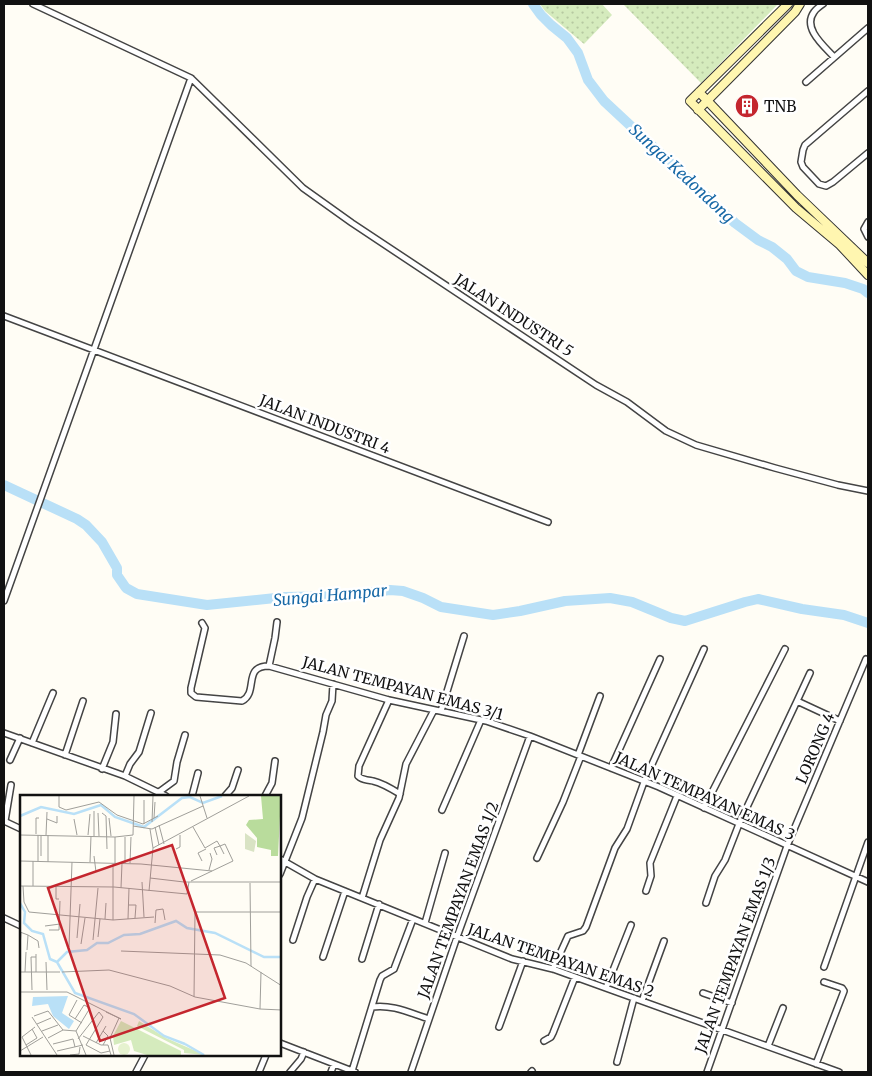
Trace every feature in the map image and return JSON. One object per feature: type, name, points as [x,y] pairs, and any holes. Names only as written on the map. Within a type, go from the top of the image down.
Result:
[{"type":"street","name":"JALAN INDUSTRI 5","points":[[34,4],[191,78],[304,188],[316,197],[559,360],[627,402],[666,431],[696,445],[730,455],[838,485],[868,490]]},
{"type":"street","points":[[788,4],[690,101],[796,208],[840,245],[868,275]]},
{"type":"street","points":[[698,110],[795,12],[800,4]]},
{"type":"street","points":[[823,4],[814,12],[811,28],[818,40],[834,57]]},
{"type":"street","points":[[806,82],[868,28]]},
{"type":"street","points":[[4,601],[92,350],[191,78]]},
{"type":"street","points":[[868,90],[805,145],[801,162],[802,167],[819,184],[826,186],[868,153]]},
{"type":"street","points":[[699,92],[797,195],[868,263]]},
{"type":"street","points":[[867,223],[864,229],[868,237]]},
{"type":"street","name":"JALAN INDUSTRI 4","points":[[4,316],[548,522]]},
{"type":"street","points":[[202,623],[206,628],[191,688],[193,695],[242,701],[249,694],[255,670],[259,667],[269,666],[277,622]]},
{"type":"street","points":[[441,711],[464,636]]},
{"type":"street","points":[[553,969],[568,936],[583,931],[586,927],[615,848],[627,829],[644,782],[704,649]]},
{"type":"street","points":[[704,808],[785,649]]},
{"type":"street","points":[[611,768],[660,659]]},
{"type":"street","name":"LORONG 4","points":[[787,846],[866,659]]},
{"type":"street","name":"JALAN TEMPAYAN EMAS 3/1","points":[[269,666],[389,700],[481,720],[530,736]]},
{"type":"street","points":[[706,903],[739,824],[810,673]]},
{"type":"street","points":[[282,860],[302,818],[326,716],[332,701],[333,684]]},
{"type":"street","points":[[32,743],[53,693]]},
{"type":"street","points":[[537,858],[563,802],[600,696]]},
{"type":"street","points":[[389,700],[359,766],[358,776],[366,781],[375,781],[400,794]]},
{"type":"street","points":[[798,700],[840,721]]},
{"type":"street","points":[[65,755],[83,701]]},
{"type":"street","points":[[362,898],[380,840],[400,794],[406,764],[434,710]]},
{"type":"street","points":[[125,776],[130,764],[139,752],[151,713]]},
{"type":"street","points":[[102,769],[113,742],[116,714]]},
{"type":"street","points":[[442,810],[481,720]]},
{"type":"street","points":[[4,733],[125,776],[164,795]]},
{"type":"street","points":[[158,792],[174,782],[177,762],[185,735]]},
{"type":"street","name":"JALAN TEMPAYAN EMAS 3","points":[[530,736],[677,796],[868,882]]},
{"type":"street","name":"JALAN TEMPAYAN EMAS 1/2","points":[[411,1072],[457,937],[530,736]]},
{"type":"street","points":[[10,760],[20,738]]},
{"type":"street","points":[[266,795],[272,783],[275,761]]},
{"type":"street","points":[[226,795],[232,788],[238,770]]},
{"type":"street","points":[[192,795],[198,773]]},
{"type":"street","points":[[11,785],[4,821],[20,829]]},
{"type":"street","points":[[646,891],[651,876],[650,863],[677,796]]},
{"type":"street","points":[[824,967],[868,842]]},
{"type":"street","name":"JALAN TEMPAYAN EMAS 1/3","points":[[707,1072],[787,846]]},
{"type":"street","points":[[424,923],[444,853]]},
{"type":"street","name":"JALAN TEMPAYAN EMAS 2","points":[[282,860],[315,879],[512,959],[553,969],[839,1072]]},
{"type":"street","points":[[293,940],[315,879]]},
{"type":"street","points":[[323,957],[345,891]]},
{"type":"street","points":[[362,958],[379,904]]},
{"type":"street","points":[[4,918],[20,926]]},
{"type":"street","points":[[281,1043],[354,1072],[381,978],[394,969],[413,918]]},
{"type":"street","points":[[606,988],[631,925]]},
{"type":"street","points":[[642,1001],[664,941]]},
{"type":"street","points":[[499,1027],[523,961]]},
{"type":"street","points":[[544,1041],[551,1037],[553,1033],[575,977]]},
{"type":"street","points":[[816,1064],[844,991],[842,988],[824,982]]},
{"type":"street","points":[[703,993],[732,1003]]},
{"type":"street","points":[[618,1062],[634,998]]},
{"type":"street","points":[[372,1007],[384,1005],[429,1019]]},
{"type":"street","points":[[768,1046],[782,1008]]},
{"type":"street","points":[[290,1072],[301,1059],[304,1052]]},
{"type":"street","points":[[136,1072],[144,1056]]},
{"type":"street","points":[[259,1072],[266,1056]]},
{"type":"street","points":[[331,1072],[334,1064]]},
{"type":"green space","points":[[540,4],[602,4],[612,15],[584,44],[545,11]]},
{"type":"green space","points":[[623,4],[778,4],[701,83]]},
{"type":"waterway","name":"Sungai Kedondong","points":[[533,4],[541,15],[567,38],[578,53],[588,80],[604,101],[735,223],[758,240],[772,247],[787,259],[796,271],[808,277],[845,283],[863,289],[868,293]]},
{"type":"waterway","name":"Sungai Hampar","points":[[4,485],[86,525],[102,542],[117,568],[117,575],[126,588],[137,594],[207,605],[285,597],[343,596],[390,590],[403,591],[441,607],[493,615],[565,601],[610,598],[632,602],[671,618],[685,621],[758,599],[802,609],[844,615],[868,623]]},
{"type":"place","name":"TNB","points":[[747,106]]}]
